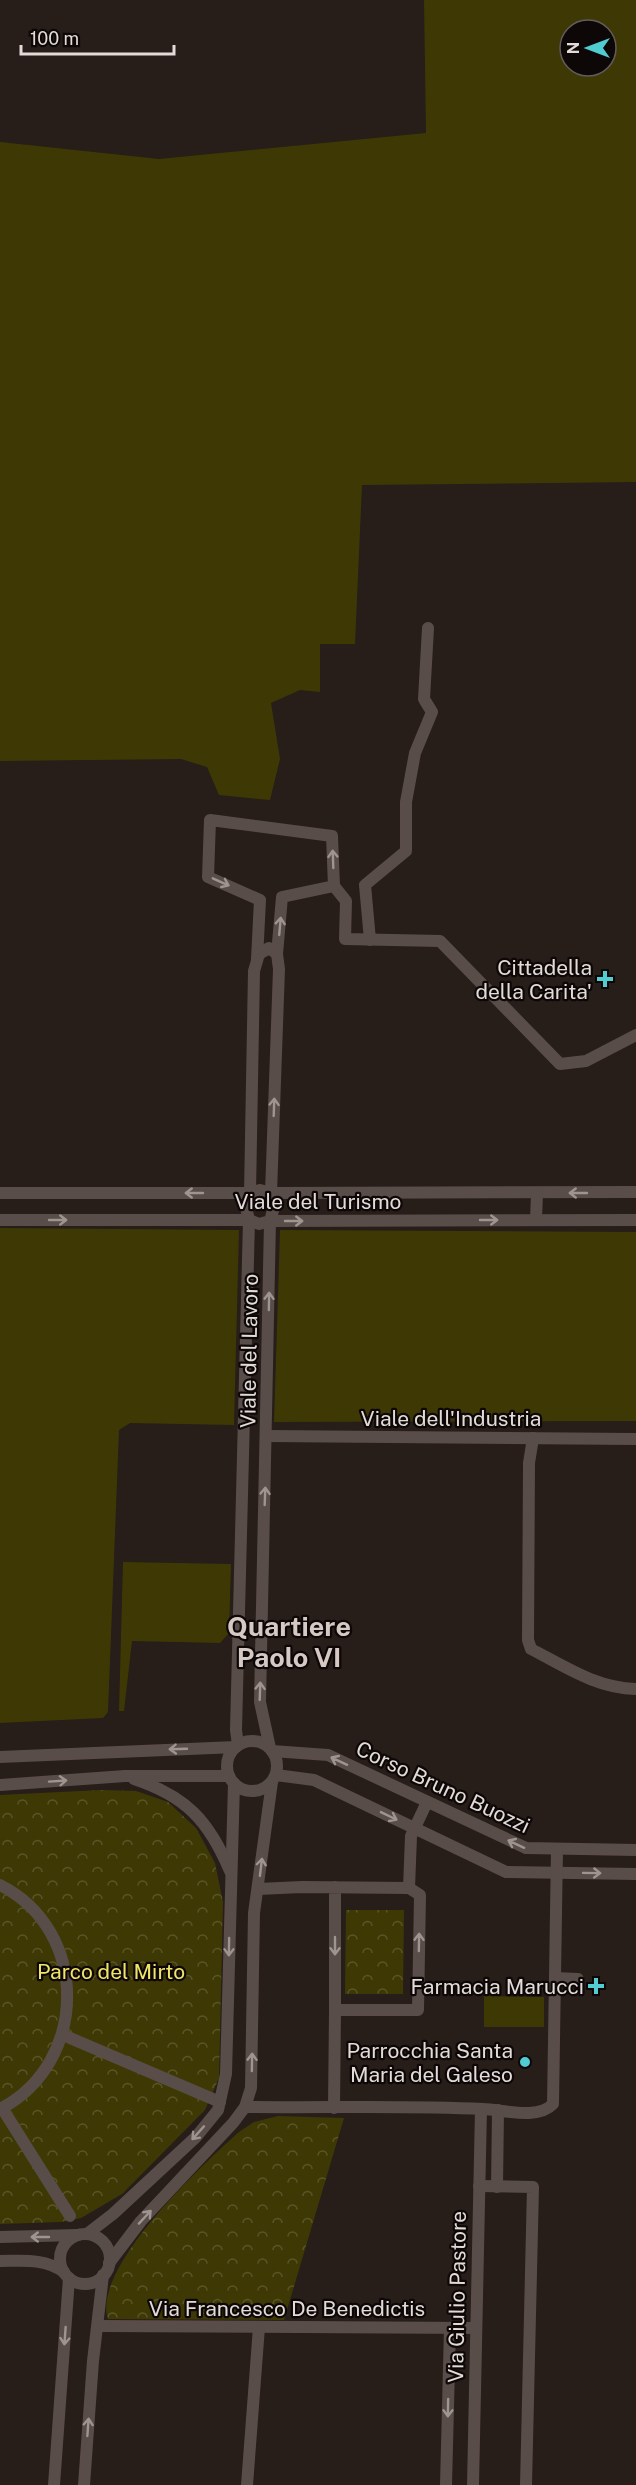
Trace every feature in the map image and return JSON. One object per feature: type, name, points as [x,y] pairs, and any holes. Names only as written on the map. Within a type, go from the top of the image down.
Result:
[{"type":"street","points":[[370,940],[365,885],[406,851],[406,802],[416,753],[432,712],[424,699],[428,628]]},
{"type":"street","name":"Viale del Lavoro","points":[[237,1746],[249,1220],[246,1208],[249,1193],[254,971],[257,959],[260,900],[208,877],[210,820],[332,836],[334,886],[282,897],[277,954],[279,969],[271,1193],[274,1207],[270,1221],[260,1702],[271,1750]]},
{"type":"street","points":[[334,886],[346,901],[345,939],[440,941],[560,1064],[586,1061],[636,1035]]},
{"type":"street","points":[[257,959],[258,954],[268,948],[277,954]]},
{"type":"street","name":"Viale del Turismo","points":[[0,1193],[249,1193],[260,1190],[271,1193],[636,1192]]},
{"type":"street","points":[[536,1220],[537,1193]]},
{"type":"street","name":"Viale del Turismo","points":[[0,1220],[249,1220],[259,1224],[270,1221],[636,1220]]},
{"type":"street","name":"Viale dell'Industria","points":[[267,1436],[636,1439]]},
{"type":"street","points":[[533,1438],[529,1463],[528,1640],[531,1649],[614,1689],[636,1689]]},
{"type":"street","points":[[0,1757],[237,1746],[254,1741],[271,1750],[276,1758],[254,1912],[251,2088],[244,2107],[233,2123],[130,2233],[109,2263],[103,2276],[84,2485]]},
{"type":"street","points":[[54,2485],[67,2275],[61,2257],[62,2250],[72,2238],[83,2234],[113,2214],[196,2137],[218,2110],[220,2102],[226,2074],[231,1875],[231,1780],[228,1760],[237,1746]]},
{"type":"street","name":"Corso Bruno Buozzi","points":[[271,1750],[328,1755],[526,1848],[636,1850]]},
{"type":"street","points":[[124,1776],[165,1790],[185,1804],[203,1821],[221,1851],[231,1875]]},
{"type":"street","points":[[0,1785],[124,1776],[231,1780],[249,1791],[265,1788],[274,1779],[314,1780],[506,1872],[636,1874]]},
{"type":"street","points":[[409,1888],[411,1840],[414,1828],[427,1802]]},
{"type":"street","points":[[244,2107],[481,2109],[538,2113],[548,2110],[553,2104],[557,1849]]},
{"type":"street","points":[[0,1885],[15,1893],[44,1921],[62,1956],[68,1995],[63,2035],[48,2065],[28,2090],[1,2109],[70,2216]]},
{"type":"street","points":[[334,2108],[335,1887]]},
{"type":"street","points":[[258,1889],[409,1888],[420,1895],[418,2010],[335,2010]]},
{"type":"street","points":[[555,1978],[578,1979]]},
{"type":"street","points":[[63,2035],[220,2102]]},
{"type":"street","name":"Via Giulio Pastore","points":[[473,2485],[481,2109]]},
{"type":"street","points":[[497,2187],[498,2110]]},
{"type":"street","points":[[479,2186],[533,2187],[526,2485]]},
{"type":"street","points":[[0,2236],[83,2234],[101,2240],[106,2246],[109,2263]]},
{"type":"street","points":[[0,2261],[38,2261],[51,2264],[67,2275],[87,2283],[99,2280],[103,2276]]},
{"type":"street","name":"Via Francesco De Benedictis","points":[[98,2326],[476,2328]]},
{"type":"street","points":[[247,2485],[259,2327]]},
{"type":"street","name":"Via Giulio Pastore","points":[[446,2485],[450,2328]]},
{"type":"green space","points":[[424,0],[636,0],[636,482],[362,485],[355,644],[320,644],[320,692],[300,690],[271,703],[280,759],[270,800],[219,795],[207,767],[181,759],[0,761],[0,142],[159,159],[426,133]]},
{"type":"green space","points":[[0,1228],[239,1230],[234,1425],[130,1423],[119,1430],[108,1712],[103,1718],[0,1723]]},
{"type":"green space","points":[[280,1230],[636,1232],[636,1421],[274,1422]]},
{"type":"green space","points":[[123,1562],[231,1564],[229,1633],[220,1643],[132,1641],[124,1711],[119,1711]]},
{"type":"green space","name":"Parco del Mirto","points":[[101,1790],[136,1791],[168,1802],[196,1828],[215,1863],[223,1902],[219,2078],[205,2110],[122,2194],[81,2218],[61,2222],[0,2224],[0,1795]]},
{"type":"green space","points":[[346,1910],[404,1910],[403,1994],[345,1994]]},
{"type":"green space","points":[[484,1996],[544,1997],[544,2027],[484,2027]]},
{"type":"green space","points":[[278,2116],[344,2118],[284,2320],[108,2319],[107,2298],[116,2273],[132,2246],[154,2218],[177,2192],[239,2132],[254,2122]]},
{"type":"place","name":"Cittadella della Carita'","points":[[605,979]]},
{"type":"place","name":"Farmacia Marucci","points":[[596,1986]]},
{"type":"place","name":"Parrocchia Santa Maria del Galeso","points":[[525,2062]]},
{"type":"district","name":"Quartiere Paolo VI","points":[[289,1642]]}]
